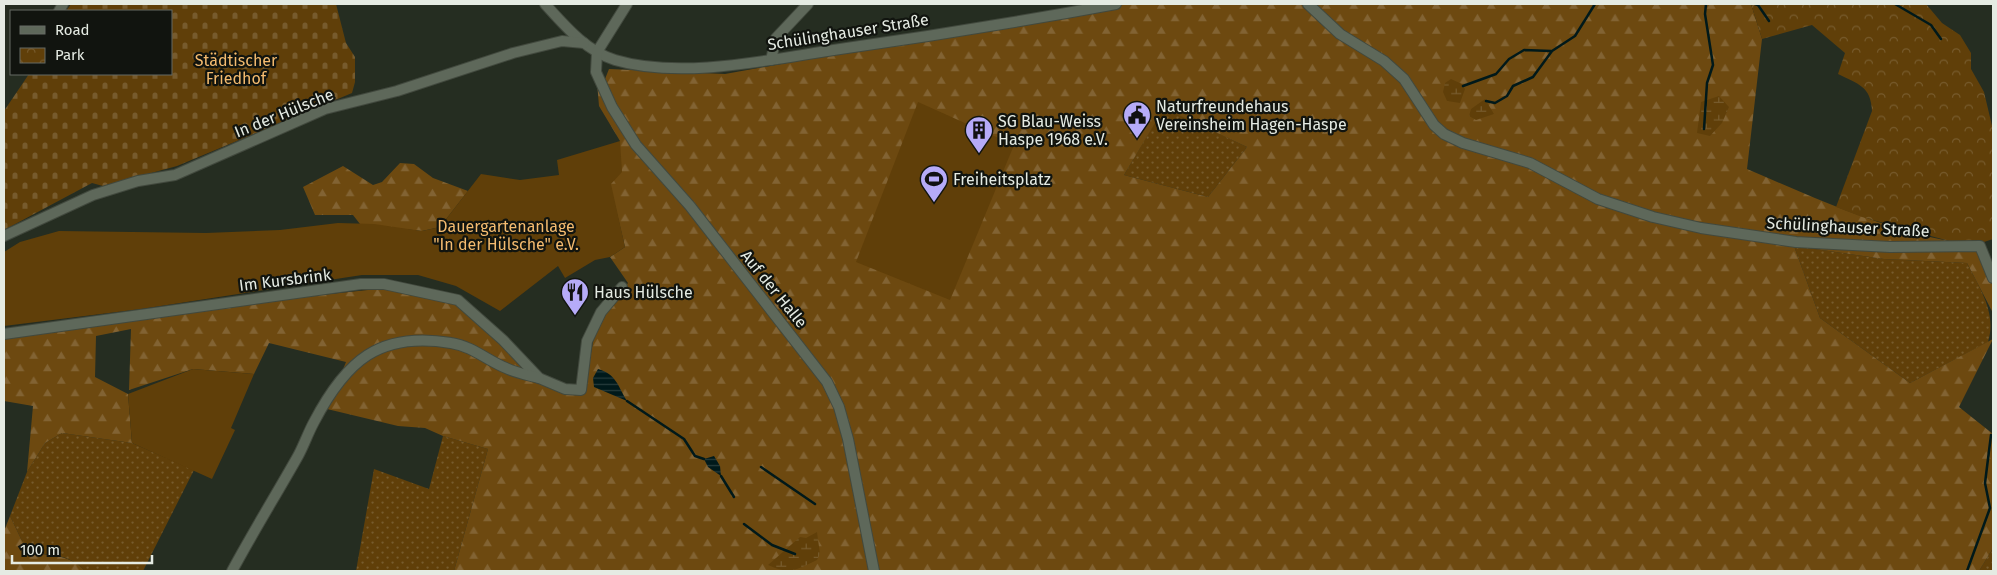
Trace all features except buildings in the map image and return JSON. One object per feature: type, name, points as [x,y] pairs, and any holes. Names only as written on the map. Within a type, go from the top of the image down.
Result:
[{"type":"street","points":[[545,4],[584,44]]},
{"type":"street","points":[[598,52],[627,4]]},
{"type":"street","points":[[771,60],[776,38],[808,4]]},
{"type":"street","name":"Schülinghauser Straße","points":[[584,44],[614,60],[654,67],[711,67],[771,60],[1116,4]]},
{"type":"street","name":"Schülinghauser Straße","points":[[1308,4],[1340,34],[1384,61],[1404,79],[1434,125],[1444,134],[1463,143],[1530,162],[1598,199],[1653,217],[1701,228],[1796,242],[1890,247],[1980,246],[1993,278]]},
{"type":"street","name":"In der Hülsche","points":[[4,236],[24,225],[93,195],[138,181],[175,175],[325,109],[397,91],[513,53],[562,41],[584,44]]},
{"type":"street","name":"Auf der Halle","points":[[598,52],[596,72],[612,107],[627,132],[690,206],[827,382],[839,406],[848,439],[874,571]]},
{"type":"street","name":"Im Kursbrink","points":[[4,334],[361,284],[384,284],[458,300],[503,340],[542,380]]},
{"type":"street","points":[[232,571],[333,389],[357,362],[382,346],[400,342],[418,340],[453,343],[480,353],[506,368],[565,389],[581,390],[587,341],[601,312],[622,286]]},
{"type":"green space","name":"Städtischer Friedhof","points":[[71,4],[336,4],[346,43],[355,57],[355,82],[352,93],[177,166],[103,186],[92,183],[4,230],[4,111],[28,75],[172,75],[172,10],[67,10]]},
{"type":"green space","points":[[1116,4],[1751,4],[1762,39],[1747,169],[1832,205],[1891,226],[1920,235],[1981,246],[1993,278],[1993,313],[1967,263],[1884,259],[1794,246],[1820,318],[1910,383],[1993,339],[1959,407],[1993,434],[1993,548],[1979,571],[454,571],[488,449],[443,436],[425,428],[398,426],[327,409],[346,362],[269,343],[254,374],[193,369],[129,390],[131,329],[96,336],[95,377],[128,394],[132,443],[62,433],[45,443],[27,472],[33,406],[4,401],[4,335],[101,326],[207,307],[387,288],[459,302],[536,381],[571,393],[589,364],[594,337],[603,317],[628,283],[610,257],[625,247],[610,184],[620,141],[599,106],[597,82],[605,79],[609,69],[725,74]],"holes":[[[1164,108],[1247,147],[1208,197],[1124,175]]]},
{"type":"green space","points":[[1751,4],[1926,4],[1942,23],[1960,35],[1971,53],[1971,69],[1984,92],[1993,130],[1993,239],[1981,243],[1960,244],[1862,217],[1836,207],[1872,111],[1869,96],[1862,87],[1838,74],[1845,53],[1812,25],[1762,39]]},
{"type":"green space","points":[[1451,79],[1462,84],[1465,89],[1460,103],[1447,101],[1443,92],[1445,83]]},
{"type":"green space","points":[[1719,96],[1729,107],[1722,123],[1710,136],[1697,133],[1701,102]]},
{"type":"green space","points":[[1485,99],[1494,114],[1476,120],[1469,116],[1471,109]]},
{"type":"green space","name":"Freiheitsplatz","points":[[918,102],[1014,145],[950,300],[856,262]]},
{"type":"green space","points":[[1164,107],[1247,147],[1208,197],[1124,175]]},
{"type":"green space","name":"Dauergartenanlage \"In der Hülsche\" e.V.","points":[[620,141],[622,172],[611,184],[625,247],[610,257],[595,260],[565,278],[558,266],[500,311],[456,286],[418,275],[362,275],[141,309],[4,326],[4,252],[20,242],[59,231],[206,233],[280,230],[338,223],[374,224],[422,231],[440,227],[481,174],[520,180],[559,175],[557,160]]},
{"type":"green space","points":[[400,163],[414,164],[433,178],[468,191],[440,227],[422,231],[360,224],[353,215],[315,215],[303,187],[343,166],[373,185],[382,182]]},
{"type":"green space","points":[[1794,246],[1884,259],[1967,263],[1982,292],[1989,311],[1990,331],[1988,342],[1910,383],[1820,318]]},
{"type":"green space","points":[[193,369],[254,374],[231,428],[235,430],[212,479],[132,443],[128,394]]},
{"type":"green space","points":[[62,433],[132,443],[194,470],[143,571],[85,571],[73,562],[60,556],[31,553],[21,539],[10,516],[27,472],[45,443]]},
{"type":"green space","points":[[443,436],[488,449],[454,571],[356,571],[374,469],[429,489]]},
{"type":"green space","points":[[10,516],[21,539],[31,553],[53,555],[67,559],[85,571],[4,571],[4,531]]},
{"type":"green space","points":[[817,532],[820,554],[817,560],[793,570],[782,570],[768,565],[800,537],[806,538]]},
{"type":"green space","points":[[1993,548],[1993,571],[1979,571]]},
{"type":"water","points":[[598,369],[613,377],[627,401],[594,387],[593,378]]},
{"type":"water","points":[[714,456],[720,466],[721,476],[708,467],[704,459]]},
{"type":"waterway","points":[[1486,101],[1495,103],[1507,96],[1513,86],[1533,77],[1552,51],[1575,36],[1595,4]]},
{"type":"waterway","points":[[1704,129],[1707,83],[1713,65],[1705,14],[1706,4]]},
{"type":"waterway","points":[[1755,4],[1758,5],[1769,21]]},
{"type":"waterway","points":[[1895,4],[1931,25],[1941,39]]},
{"type":"waterway","points":[[1463,86],[1496,74],[1509,59],[1524,50],[1551,51]]},
{"type":"waterway","points":[[627,401],[684,439],[695,456],[704,459]]},
{"type":"waterway","points":[[1967,571],[1990,508],[1985,483],[1991,435]]},
{"type":"waterway","points":[[761,467],[815,504]]},
{"type":"waterway","points":[[721,476],[734,497]]},
{"type":"waterway","points":[[744,524],[772,545],[795,554]]},
{"type":"place","name":"Naturfreundehaus Vereinsheim Hagen-Haspe","points":[[1137,139]]},
{"type":"place","name":"SG Blau-Weiss Haspe 1968 e.V.","points":[[979,154]]},
{"type":"place","name":"Freiheitsplatz","points":[[934,203]]},
{"type":"place","name":"Haus Hülsche","points":[[575,316]]}]
